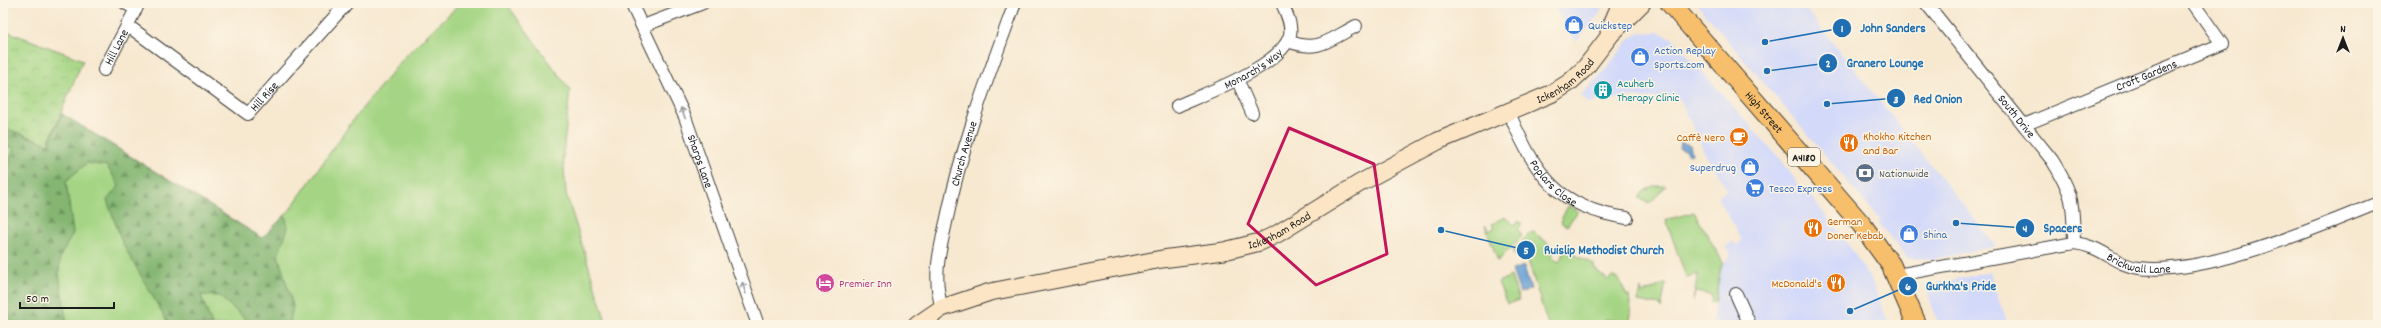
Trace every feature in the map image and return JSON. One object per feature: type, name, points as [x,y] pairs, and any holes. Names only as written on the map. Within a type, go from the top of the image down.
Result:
[{"type":"main road","name":"Ickenham Road","points":[[1603,44],[1621,3]]},
{"type":"main road","name":"Ickenham Road","points":[[917,325],[942,308],[990,292],[1028,283],[1162,259],[1224,251],[1260,242],[1277,234],[1360,183],[1438,140],[1509,113],[1553,93],[1570,82],[1585,68],[1603,44],[1642,3]]},
{"type":"main road","name":"High Street","points":[[1670,3],[1862,225],[1897,276],[1917,325]]},
{"type":"street","points":[[125,3],[138,6]]},
{"type":"street","name":"Hill Rise","points":[[127,25],[248,114],[347,3]]},
{"type":"street","name":"Sharps Lane","points":[[631,3],[685,117],[758,325]]},
{"type":"street","points":[[643,26],[703,3]]},
{"type":"street","name":"Church Avenue","points":[[942,308],[937,292],[936,277],[954,186],[968,133],[1015,3]]},
{"type":"street","name":"Monarch's Way","points":[[1177,106],[1238,81],[1271,58],[1288,40],[1290,25],[1282,3]]},
{"type":"street","name":"South Drive","points":[[1926,3],[2052,160],[2070,190],[2073,207],[2074,243]]},
{"type":"street","name":"Croft Gardens","points":[[2024,125],[2222,44],[2193,3]]},
{"type":"street","name":"Hill Lane","points":[[104,70],[138,6]]},
{"type":"street","points":[[1288,40],[1301,46],[1317,46],[1356,26]]},
{"type":"street","points":[[1238,81],[1252,113]]},
{"type":"street","name":"Poplars Close","points":[[1509,113],[1532,162],[1553,186],[1567,197],[1588,208],[1609,215],[1627,218]]},
{"type":"street","name":"Brickwall Lane","points":[[1897,276],[2074,243],[2095,247],[2129,266],[2168,268],[2213,260],[2280,240],[2378,203]]},
{"type":"street","points":[[1736,294],[1750,325]]},
{"type":"highlighted area","points":[[1289,128],[1374,164],[1387,254],[1316,285],[1248,224]]},
{"type":"shaded area","points":[[1551,3],[1603,3],[1600,13],[1576,42]]},
{"type":"shaded area","points":[[1696,3],[1801,3],[1996,246],[1934,259],[1907,258],[1878,222],[1880,220]]},
{"type":"shaded area","points":[[1658,32],[1672,38],[1690,58],[1782,161],[1802,190],[1811,197],[1847,242],[1872,282],[1889,325],[1734,325],[1712,322],[1721,266],[1731,255],[1725,247],[1733,241],[1737,246],[1742,240],[1717,196],[1727,190],[1706,156],[1680,99],[1626,97],[1589,103],[1580,96],[1606,69],[1630,38],[1641,33]]},
{"type":"shaded area","points":[[1990,272],[2007,325],[1939,325],[1925,286]]},
{"type":"green space","points":[[461,3],[506,3],[570,90],[563,155],[566,193],[607,325],[3,325],[3,127],[48,144],[62,114],[262,238],[289,211],[356,116],[407,54]]},
{"type":"green space","points":[[3,30],[83,60],[48,144],[3,127]]},
{"type":"green space","points":[[62,114],[262,238],[285,215],[288,228],[278,255],[293,306],[290,323],[248,321],[219,296],[201,295],[212,325],[169,325],[123,244],[107,200],[119,186],[107,166],[87,163],[66,181],[73,233],[60,257],[59,274],[67,325],[3,325],[3,176],[14,148],[3,144],[3,127],[48,144]]},
{"type":"green space","points":[[1653,186],[1666,186],[1649,204],[1639,198],[1643,192]]},
{"type":"green space","points":[[1568,206],[1578,211],[1567,226],[1560,222]]},
{"type":"green space","points":[[1694,212],[1724,264],[1721,266],[1715,303],[1711,302],[1712,295],[1695,292],[1693,301],[1698,274],[1686,277],[1666,220]]},
{"type":"green space","points":[[1505,217],[1514,225],[1519,221],[1522,225],[1518,229],[1522,236],[1498,261],[1485,225],[1489,231],[1494,228],[1492,224]]},
{"type":"green space","points":[[1533,232],[1556,249],[1551,257],[1559,262],[1565,250],[1594,264],[1594,268],[1608,280],[1612,276],[1619,279],[1627,296],[1629,295],[1631,314],[1629,325],[1628,323],[1605,319],[1603,325],[1548,325],[1526,254],[1518,258],[1512,251],[1530,233]]},
{"type":"green space","points":[[1511,276],[1519,300],[1507,304],[1498,282]]},
{"type":"green space","points":[[1666,283],[1661,309],[1660,305],[1638,301],[1641,289],[1642,294]]},
{"type":"water","points":[[1680,142],[1690,145],[1692,154],[1689,155],[1686,150],[1679,148]]},
{"type":"water","points":[[1524,266],[1531,289],[1520,293],[1512,270]]},
{"type":"place","name":"Quickstep","points":[[1574,25]]},
{"type":"place","name":"John Sanders","points":[[1765,42]]},
{"type":"place","name":"Action Replay Sports.com","points":[[1640,57]]},
{"type":"place","name":"Granero Lounge","points":[[1767,71]]},
{"type":"place","name":"Acuherb Therapy Clinic","points":[[1603,90]]},
{"type":"place","name":"Red Onion","points":[[1827,104]]},
{"type":"place","name":"Caffè Nero","points":[[1739,137]]},
{"type":"place","name":"Khokho Kitchen and Bar","points":[[1849,143]]},
{"type":"place","name":"Superdrug","points":[[1750,167]]},
{"type":"place","name":"Nationwide","points":[[1865,173]]},
{"type":"place","name":"Tesco Express","points":[[1755,188]]},
{"type":"place","name":"Spacers","points":[[1956,223]]},
{"type":"place","name":"German Doner Kebab","points":[[1813,228]]},
{"type":"place","name":"Ruislip Methodist Church","points":[[1441,230]]},
{"type":"place","name":"Shina","points":[[1909,234]]},
{"type":"place","name":"Premier Inn","points":[[825,283]]},
{"type":"place","name":"McDonald's","points":[[1836,283]]},
{"type":"place","name":"Gurkha's Pride","points":[[1850,311]]}]
